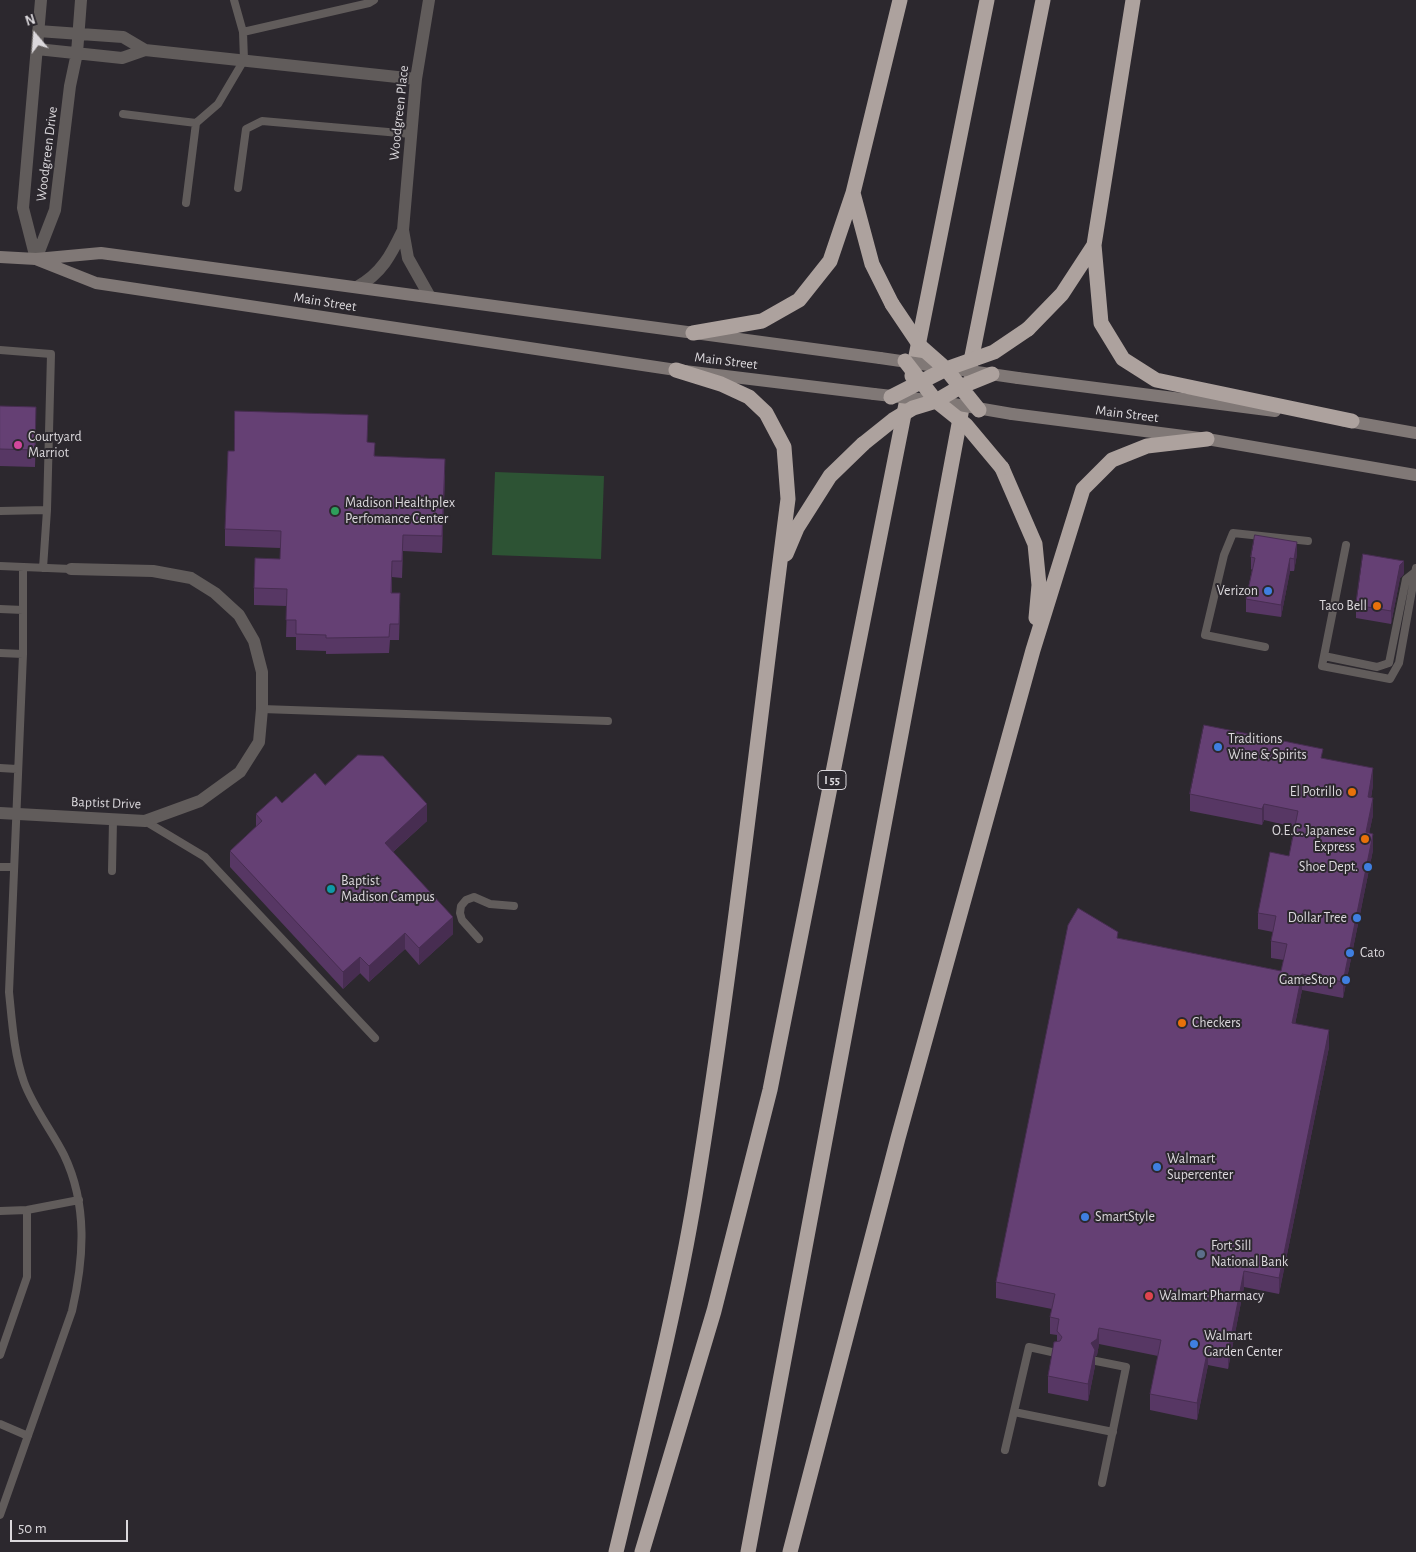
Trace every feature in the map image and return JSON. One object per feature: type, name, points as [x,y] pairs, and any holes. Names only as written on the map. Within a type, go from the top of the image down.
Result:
[{"type":"highway","points":[[693,333],[762,321],[798,300],[830,261],[853,193],[900,0]]},
{"type":"highway","name":"I 55","points":[[642,1552],[714,1311],[770,1090],[986,0]]},
{"type":"highway","points":[[748,1552],[981,305],[1043,0]]},
{"type":"highway","points":[[1133,0],[1094,245],[1100,323],[1123,359],[1156,380],[1352,422]]},
{"type":"highway","points":[[853,193],[872,264],[892,304],[921,347],[946,368],[979,410]]},
{"type":"highway","points":[[891,397],[946,368],[994,352],[1028,329],[1062,294],[1094,245]]},
{"type":"highway","points":[[905,361],[936,401],[966,425],[1002,468],[1035,544],[1039,585],[1033,650]]},
{"type":"highway","points":[[616,1552],[667,1336],[694,1198],[732,958],[788,499],[784,446],[766,413],[749,397],[721,384],[676,370]]},
{"type":"highway","points":[[778,574],[797,528],[830,476],[863,444],[893,420],[913,408],[936,401],[960,387],[992,374]]},
{"type":"highway","points":[[790,1552],[898,1138],[1033,650],[1083,489],[1112,460],[1147,446],[1207,438]]},
{"type":"main road","name":"Main Street","points":[[0,257],[36,259],[101,253],[1352,422],[1416,433]]},
{"type":"main road","name":"Main Street","points":[[36,259],[96,283],[676,370],[936,401],[979,410],[1207,438],[1416,475]]},
{"type":"street","name":"Woodgreen Drive","points":[[36,259],[23,208],[41,0]]},
{"type":"street","name":"Woodgreen Drive","points":[[36,259],[55,210],[70,86],[77,53],[81,0]]},
{"type":"street","name":"Woodgreen Place","points":[[429,0],[416,79],[402,230],[408,258],[430,297]]},
{"type":"street","points":[[38,31],[123,37],[145,50],[416,79]]},
{"type":"street","points":[[37,49],[122,58],[145,50]]},
{"type":"street","name":"Woodgreen Place","points":[[357,287],[372,279],[383,268],[402,230]]},
{"type":"street","name":"Baptist Drive","points":[[0,813],[145,821],[200,801],[240,772],[259,742],[262,709],[262,672],[254,642],[239,615],[215,593],[191,578],[153,571],[71,569]]},
{"type":"lane","points":[[186,204],[196,123],[218,104],[244,60],[243,32],[234,0]]},
{"type":"lane","points":[[243,32],[369,3],[374,0]]},
{"type":"lane","points":[[123,114],[196,123]]},
{"type":"lane","points":[[238,188],[246,129],[262,121],[412,134]]},
{"type":"lane","points":[[0,350],[51,354],[48,510],[43,568]]},
{"type":"lane","points":[[0,511],[48,510]]},
{"type":"lane","points":[[1265,647],[1205,635],[1224,555],[1232,533],[1308,541]]},
{"type":"lane","points":[[1346,545],[1322,666],[1390,678],[1399,663],[1416,570]]},
{"type":"lane","points":[[0,566],[71,569]]},
{"type":"lane","points":[[0,1515],[72,1311],[80,1276],[82,1218],[79,1200],[65,1157],[24,1082],[13,1030],[9,992],[22,654],[23,567]]},
{"type":"lane","points":[[1324,656],[1377,667],[1389,662],[1406,579],[1416,570]]},
{"type":"lane","points":[[0,609],[23,610]]},
{"type":"lane","points":[[0,653],[22,654]]},
{"type":"lane","points":[[262,709],[608,721]]},
{"type":"lane","points":[[0,768],[17,769]]},
{"type":"lane","points":[[112,870],[113,820]]},
{"type":"lane","points":[[145,821],[205,857],[375,1038]]},
{"type":"lane","points":[[0,867],[13,867]]},
{"type":"lane","points":[[479,939],[462,920],[460,913],[466,900],[474,897],[490,904],[514,906]]},
{"type":"lane","points":[[0,970],[10,970]]},
{"type":"lane","points":[[0,1211],[28,1210],[79,1200]]},
{"type":"lane","points":[[0,1355],[27,1276],[28,1210]]},
{"type":"lane","points":[[1005,1450],[1029,1347],[1056,1353]]},
{"type":"lane","points":[[1096,1361],[1126,1367],[1102,1483]]},
{"type":"lane","points":[[1014,1412],[1113,1432]]},
{"type":"lane","points":[[0,1424],[28,1436]]},
{"type":"green space","points":[[495,472],[604,476],[601,559],[492,555]]},
{"type":"building","name":"Courtyard Marriot","points":[[0,406],[36,407],[35,450],[0,449]]},
{"type":"building","name":"Madison Healthplex Perfomance Center","points":[[235,411],[368,415],[367,442],[375,443],[374,456],[445,459],[442,536],[403,535],[402,561],[392,561],[391,593],[400,593],[399,624],[390,624],[389,637],[326,638],[326,635],[296,634],[296,620],[286,620],[287,589],[254,588],[255,558],[280,559],[281,531],[225,529],[228,451],[234,451]]},
{"type":"building","name":"Verizon","points":[[1255,535],[1297,542],[1294,559],[1290,558],[1281,605],[1246,599],[1255,558],[1251,557]]},
{"type":"building","name":"Taco Bell","points":[[1363,554],[1404,561],[1400,565],[1391,611],[1356,605]]},
{"type":"building","points":[[1204,725],[1323,749],[1321,758],[1373,768],[1368,797],[1373,798],[1366,832],[1373,834],[1343,982],[1302,974],[1292,1023],[1329,1030],[1279,1278],[1244,1271],[1228,1352],[1208,1348],[1197,1403],[1150,1394],[1161,1340],[1099,1328],[1097,1339],[1091,1343],[1095,1350],[1088,1384],[1048,1376],[1054,1342],[1060,1341],[1062,1337],[1057,1331],[1059,1319],[1050,1317],[1055,1294],[996,1282],[1068,925],[1078,908],[1118,932],[1117,938],[1281,971],[1287,944],[1271,941],[1276,916],[1258,913],[1270,852],[1289,856],[1298,811],[1264,804],[1262,809],[1190,794]]},
{"type":"building","name":"Baptist Madison Campus","points":[[358,755],[383,756],[427,804],[385,843],[453,917],[419,948],[405,933],[369,966],[360,957],[343,972],[230,851],[262,821],[256,814],[276,796],[282,803],[315,773],[325,785]]},
{"type":"place","name":"Courtyard Marriot","points":[[18,445]]},
{"type":"place","name":"Madison Healthplex Perfomance Center","points":[[335,511]]},
{"type":"place","name":"Verizon","points":[[1268,591]]},
{"type":"place","name":"Taco Bell","points":[[1377,606]]},
{"type":"place","name":"Traditions Wine & Spirits","points":[[1218,747]]},
{"type":"place","name":"El Potrillo","points":[[1352,792]]},
{"type":"place","name":"O.E.C. Japanese Express","points":[[1365,839]]},
{"type":"place","name":"Shoe Dept.","points":[[1368,867]]},
{"type":"place","name":"Baptist Madison Campus","points":[[331,889]]},
{"type":"place","name":"Dollar Tree","points":[[1357,918]]},
{"type":"place","name":"Cato","points":[[1350,953]]},
{"type":"place","name":"GameStop","points":[[1346,980]]},
{"type":"place","name":"Checkers","points":[[1182,1023]]},
{"type":"place","name":"Walmart Supercenter","points":[[1157,1167]]},
{"type":"place","name":"SmartStyle","points":[[1085,1217]]},
{"type":"place","name":"Fort Sill National Bank","points":[[1201,1254]]},
{"type":"place","name":"Walmart Pharmacy","points":[[1149,1296]]},
{"type":"place","name":"Walmart Garden Center","points":[[1194,1344]]}]
